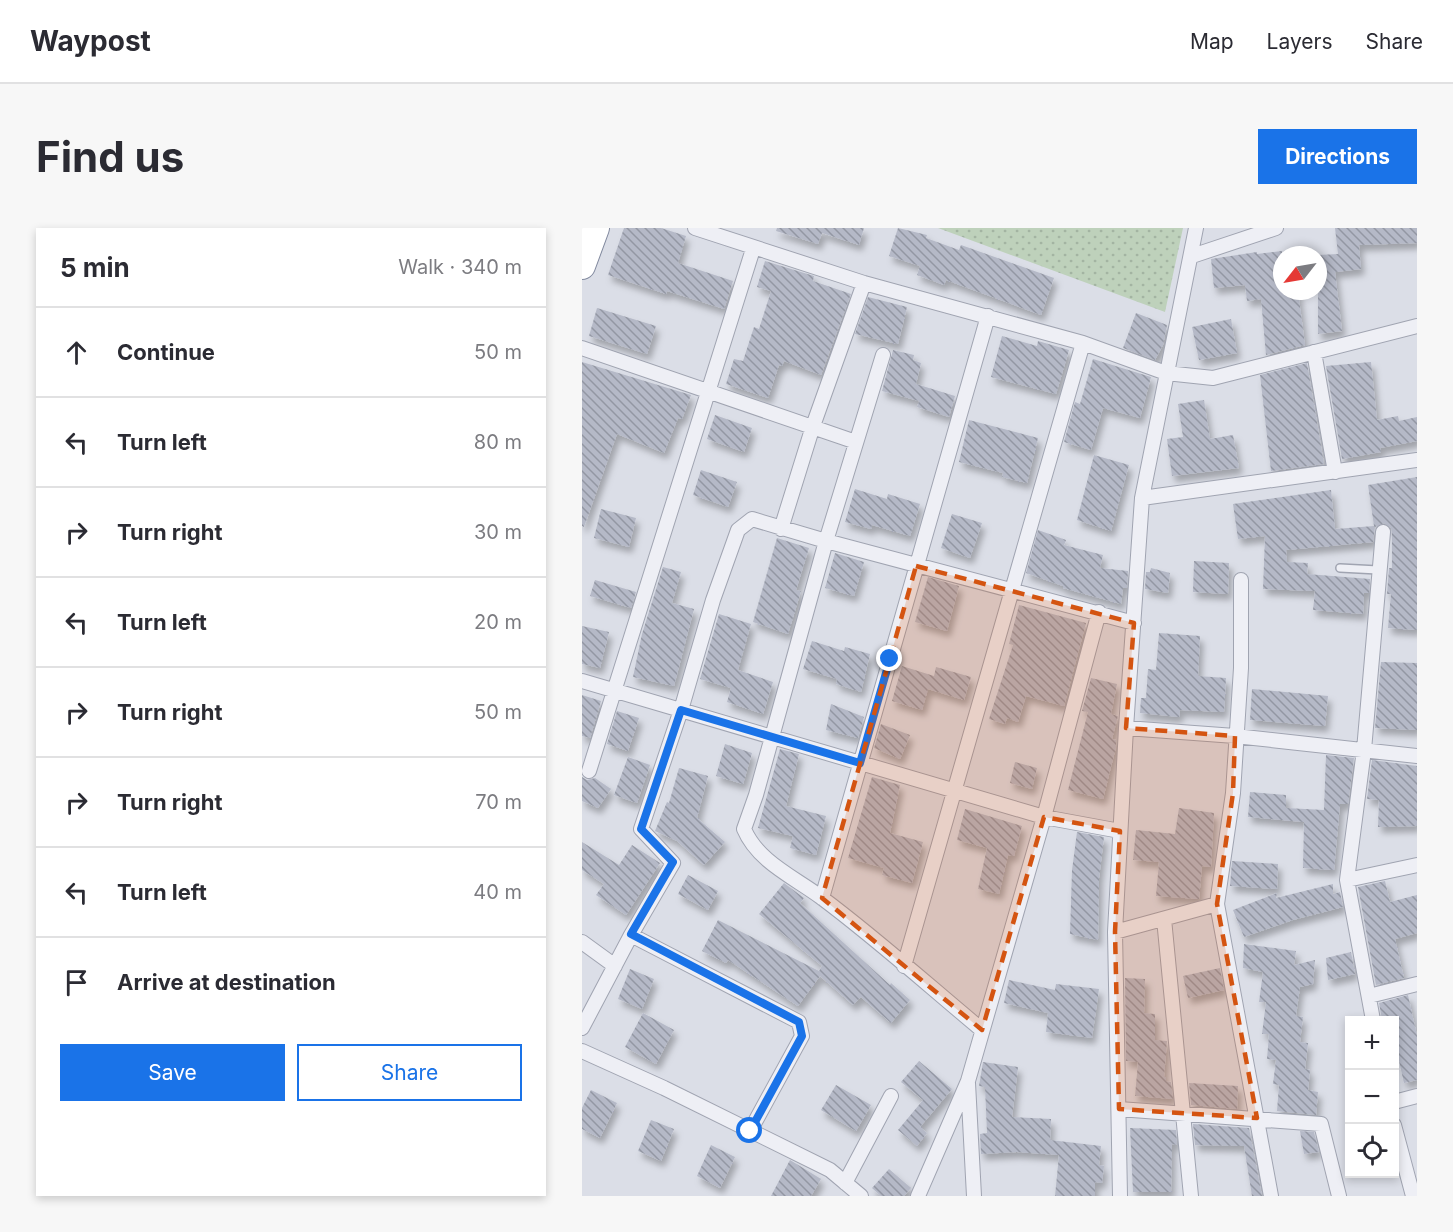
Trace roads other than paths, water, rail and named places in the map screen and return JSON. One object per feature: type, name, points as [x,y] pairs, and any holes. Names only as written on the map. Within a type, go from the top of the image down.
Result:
[{"type":"highway","points":[[582,266],[596,228]]},
{"type":"street","points":[[695,228],[864,284],[1083,343],[1166,373],[1213,378],[1417,326]]},
{"type":"street","points":[[1120,1196],[1115,932],[1119,831],[1142,498],[1196,228]]},
{"type":"street","points":[[1192,256],[1276,228]]},
{"type":"street","points":[[589,771],[753,249]]},
{"type":"street","points":[[781,529],[813,426],[864,284]]},
{"type":"street","points":[[822,898],[988,316]]},
{"type":"street","points":[[904,966],[1083,343]]},
{"type":"street","points":[[582,348],[856,442]]},
{"type":"street","points":[[1314,352],[1335,472]]},
{"type":"street","points":[[883,355],[826,541],[772,738],[744,829],[750,844],[765,858],[822,898],[982,1030]]},
{"type":"street","points":[[1142,498],[1417,460]]},
{"type":"street","points":[[582,1028],[631,934],[673,862],[641,829],[681,710],[713,600],[738,530],[752,519],[916,566],[1134,623]]},
{"type":"street","points":[[1372,1016],[1347,880],[1364,750],[1383,532]]},
{"type":"street","points":[[1241,580],[1241,668],[1233,793],[1217,904],[1271,1196]]},
{"type":"street","points":[[918,1196],[968,1081],[1044,817],[1099,612]]},
{"type":"street","points":[[582,681],[1044,817],[1119,831]]},
{"type":"street","points":[[1126,728],[1235,736],[1417,756]]},
{"type":"street","points":[[1347,880],[1417,864]]},
{"type":"street","points":[[1115,932],[1217,904]]},
{"type":"street","points":[[1164,919],[1181,1114],[1191,1196]]},
{"type":"street","points":[[631,934],[799,1022],[802,1036],[750,1131]]},
{"type":"street","points":[[582,942],[615,966]]},
{"type":"street","points":[[1369,996],[1417,984]]},
{"type":"street","points":[[582,1051],[830,1170],[861,1196]]},
{"type":"street","points":[[968,1081],[974,1196]]},
{"type":"street","points":[[845,1183],[891,1096]]},
{"type":"street","points":[[1399,1101],[1417,1096]]},
{"type":"street","points":[[1119,1109],[1321,1124],[1339,1196]]},
{"type":"street","points":[[1399,1141],[1413,1196]]},
{"type":"lane","points":[[1340,568],[1378,570]]}]
